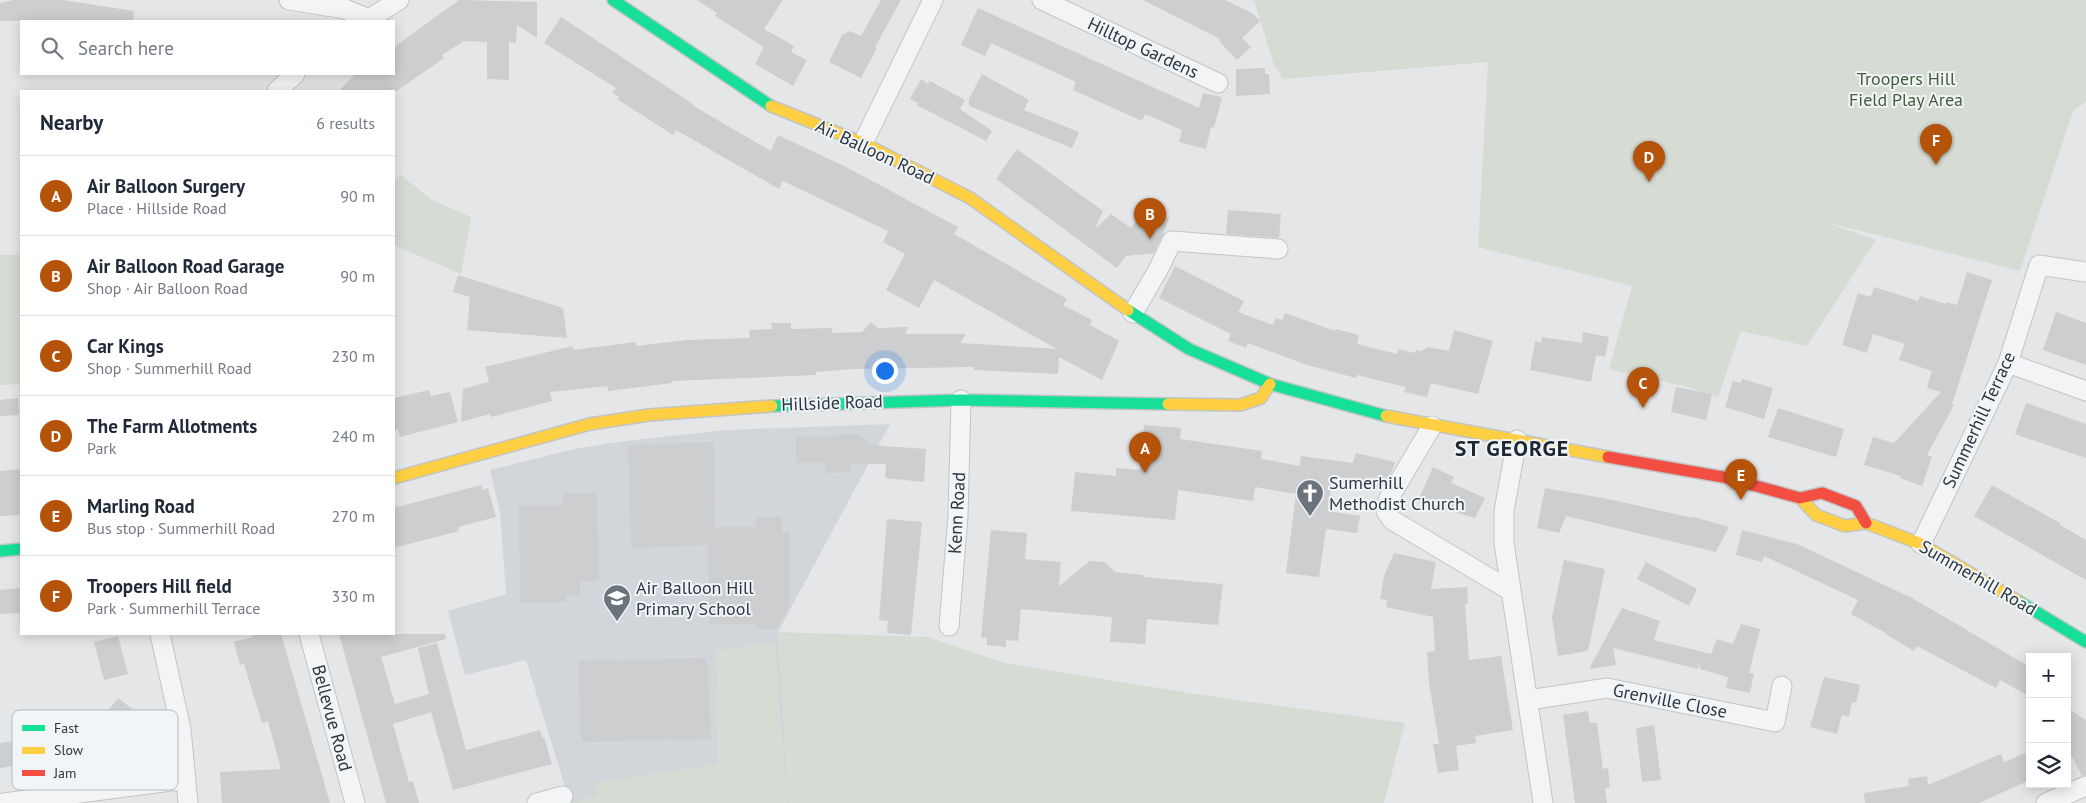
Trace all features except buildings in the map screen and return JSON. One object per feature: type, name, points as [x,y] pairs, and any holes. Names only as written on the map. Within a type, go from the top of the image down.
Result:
[{"type":"main road","name":"Air Balloon Road","points":[[613,0],[768,105],[863,143],[970,198],[1133,313],[1188,349],[1270,384],[1371,413]]},
{"type":"main road","name":"Hillside Road","points":[[395,478],[590,424],[650,415],[746,406],[961,400],[1240,406],[1261,398],[1270,384]]},
{"type":"main road","name":"Summerhill Road","points":[[1371,413],[1432,426],[1723,477],[1800,498],[1822,493],[1856,506],[1866,523]]},
{"type":"main road","name":"Summerhill Road","points":[[1800,498],[1816,515],[1845,526],[1866,523],[1921,544],[2086,642]]},
{"type":"main road","points":[[0,550],[20,549]]},
{"type":"street","points":[[289,0],[345,9],[367,20],[399,0]]},
{"type":"street","points":[[863,143],[934,0]]},
{"type":"street","name":"Hilltop Gardens","points":[[1051,2],[1218,83]]},
{"type":"street","points":[[278,90],[294,75]]},
{"type":"street","points":[[1133,313],[1158,270],[1172,241],[1278,249]]},
{"type":"street","name":"Summerhill Terrace","points":[[1921,544],[2008,363],[2039,265],[2086,272]]},
{"type":"street","points":[[2008,363],[2086,391]]},
{"type":"street","name":"Kenn Road","points":[[949,626],[958,516],[961,400]]},
{"type":"street","points":[[1432,426],[1388,500],[1386,511],[1392,520],[1511,591]]},
{"type":"street","points":[[1517,440],[1504,511],[1504,543],[1544,803]]},
{"type":"street","points":[[160,635],[177,710]]},
{"type":"street","name":"Bellevue Road","points":[[309,635],[355,803]]},
{"type":"street","name":"Grenville Close","points":[[1529,700],[1607,688],[1775,722],[1782,686]]},
{"type":"street","points":[[178,715],[188,803]]},
{"type":"street","points":[[178,780],[186,779]]},
{"type":"street","points":[[2046,803],[2086,786]]},
{"type":"street","points":[[4,803],[103,790]]},
{"type":"street","points":[[537,803],[563,796]]},
{"type":"shaded area","name":"Air Balloon Hill Primary School","points":[[890,424],[778,632],[789,803],[570,803],[526,660],[465,675],[448,611],[506,594],[500,512],[490,470],[574,449],[625,441],[726,430]]},
{"type":"green space","name":"Troopers Hill Field Play Area","points":[[1254,0],[2086,0],[2086,101],[2073,111],[2020,271],[1825,222],[1876,240],[1807,346],[1741,331],[1718,397],[1688,387],[1609,369],[1632,286],[1478,247],[1488,62],[1283,79],[1274,65]]},
{"type":"green space","points":[[401,175],[432,200],[471,217],[461,274],[395,245],[395,181]]},
{"type":"green space","points":[[0,255],[20,255],[20,384],[0,385]]},
{"type":"green space","points":[[778,632],[928,637],[1005,663],[1202,695],[1405,723],[1384,803],[789,803]]},
{"type":"green space","points":[[775,642],[787,803],[573,803],[598,795],[595,783],[718,764],[716,651]]},
{"type":"traffic: fast","points":[[613,0],[771,106]]},
{"type":"traffic: fast","points":[[1128,310],[1189,349],[1270,384],[1386,416]]},
{"type":"traffic: fast","points":[[772,406],[961,400],[1168,404]]},
{"type":"traffic: fast","points":[[0,551],[20,549]]},
{"type":"traffic: fast","points":[[2018,601],[2086,642]]},
{"type":"traffic: slow","points":[[771,106],[863,143],[970,198],[1128,310]]},
{"type":"traffic: slow","points":[[1168,404],[1240,405],[1261,398],[1270,384]]},
{"type":"traffic: slow","points":[[395,478],[590,424],[649,415],[772,406]]},
{"type":"traffic: slow","points":[[1386,416],[1608,457]]},
{"type":"traffic: slow","points":[[1800,498],[1816,515],[1845,526],[1866,523],[1921,544],[2018,601]]},
{"type":"traffic: jam","points":[[1608,457],[1723,477],[1800,498],[1822,493],[1856,506],[1866,523]]},
{"type":"place","name":"Troopers Hill field","points":[[1936,165]]},
{"type":"place","name":"The Farm Allotments","points":[[1649,182]]},
{"type":"place","name":"Air Balloon Road Garage","points":[[1150,239]]},
{"type":"place","name":"Car Kings","points":[[1643,408]]},
{"type":"place","name":"Air Balloon Surgery","points":[[1145,473]]},
{"type":"place","name":"Marling Road","points":[[1741,500]]},
{"type":"place","name":"Sumerhill Methodist Church","points":[[1310,517]]},
{"type":"place","name":"Air Balloon Hill Primary School","points":[[617,622]]},
{"type":"district","name":"ST GEORGE","points":[[1512,448]]}]
